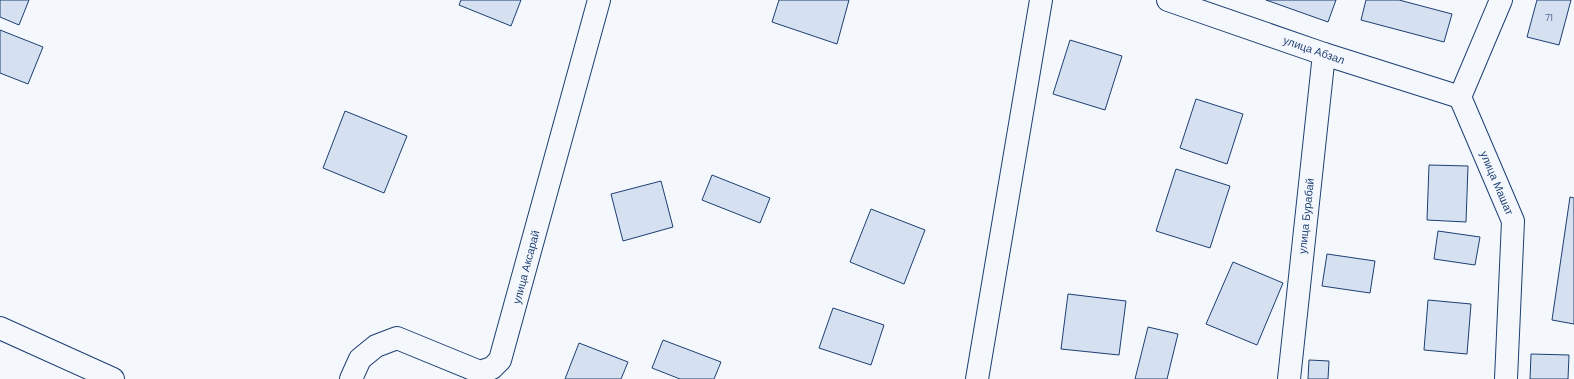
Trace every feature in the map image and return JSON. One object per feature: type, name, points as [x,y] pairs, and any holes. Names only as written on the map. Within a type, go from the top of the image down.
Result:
[{"type":"street","name":"улица Аксарай","points":[[351,379],[360,359],[376,346],[397,338],[480,372],[492,368],[500,360],[599,0]]},
{"type":"street","points":[[977,379],[1041,0]]},
{"type":"street","name":"улица Абзал","points":[[1168,0],[1324,54],[1460,98]]},
{"type":"street","points":[[1460,98],[1501,0]]},
{"type":"street","name":"улица Бурабай","points":[[1289,379],[1324,54]]},
{"type":"street","name":"улица Машат","points":[[1460,98],[1514,221],[1506,379]]},
{"type":"street","points":[[0,328],[113,379]]},
{"type":"building","points":[[0,0],[29,0],[19,25],[0,17]]},
{"type":"building","points":[[461,0],[521,0],[511,26],[459,5]]},
{"type":"building","points":[[779,0],[849,0],[837,44],[772,22]]},
{"type":"building","points":[[1266,0],[1336,0],[1328,22]]},
{"type":"building","points":[[1366,0],[1399,0],[1452,14],[1444,42],[1361,20]]},
{"type":"building","points":[[1537,0],[1571,0],[1559,45],[1527,37]]},
{"type":"building","points":[[0,30],[43,47],[28,84],[0,73]]},
{"type":"building","points":[[1070,40],[1122,56],[1105,110],[1053,94]]},
{"type":"building","points":[[1196,99],[1243,114],[1227,164],[1180,148]]},
{"type":"building","points":[[345,111],[407,136],[384,193],[323,168]]},
{"type":"building","points":[[1429,165],[1468,166],[1466,222],[1427,220]]},
{"type":"building","points":[[1176,169],[1230,186],[1210,248],[1156,231]]},
{"type":"building","points":[[712,175],[770,198],[760,223],[702,200]]},
{"type":"building","points":[[661,181],[673,227],[623,241],[611,194]]},
{"type":"building","points":[[1570,197],[1574,198],[1574,324],[1552,320]]},
{"type":"building","points":[[871,209],[925,230],[904,284],[850,262]]},
{"type":"building","points":[[1438,231],[1480,237],[1475,265],[1434,259]]},
{"type":"building","points":[[1327,254],[1375,261],[1370,293],[1322,286]]},
{"type":"building","points":[[1233,262],[1283,283],[1257,345],[1206,324]]},
{"type":"building","points":[[1068,294],[1126,301],[1119,355],[1061,349]]},
{"type":"building","points":[[1428,300],[1471,304],[1467,354],[1424,350]]},
{"type":"building","points":[[833,308],[884,325],[871,365],[819,348]]},
{"type":"building","points":[[1148,327],[1178,334],[1167,379],[1135,379]]},
{"type":"building","points":[[663,340],[721,362],[714,379],[680,379],[652,368]]},
{"type":"building","points":[[579,343],[628,362],[621,379],[565,379]]},
{"type":"building","points":[[1531,354],[1569,355],[1568,379],[1530,379]]},
{"type":"building","points":[[1309,360],[1329,361],[1328,379],[1308,379]]}]
